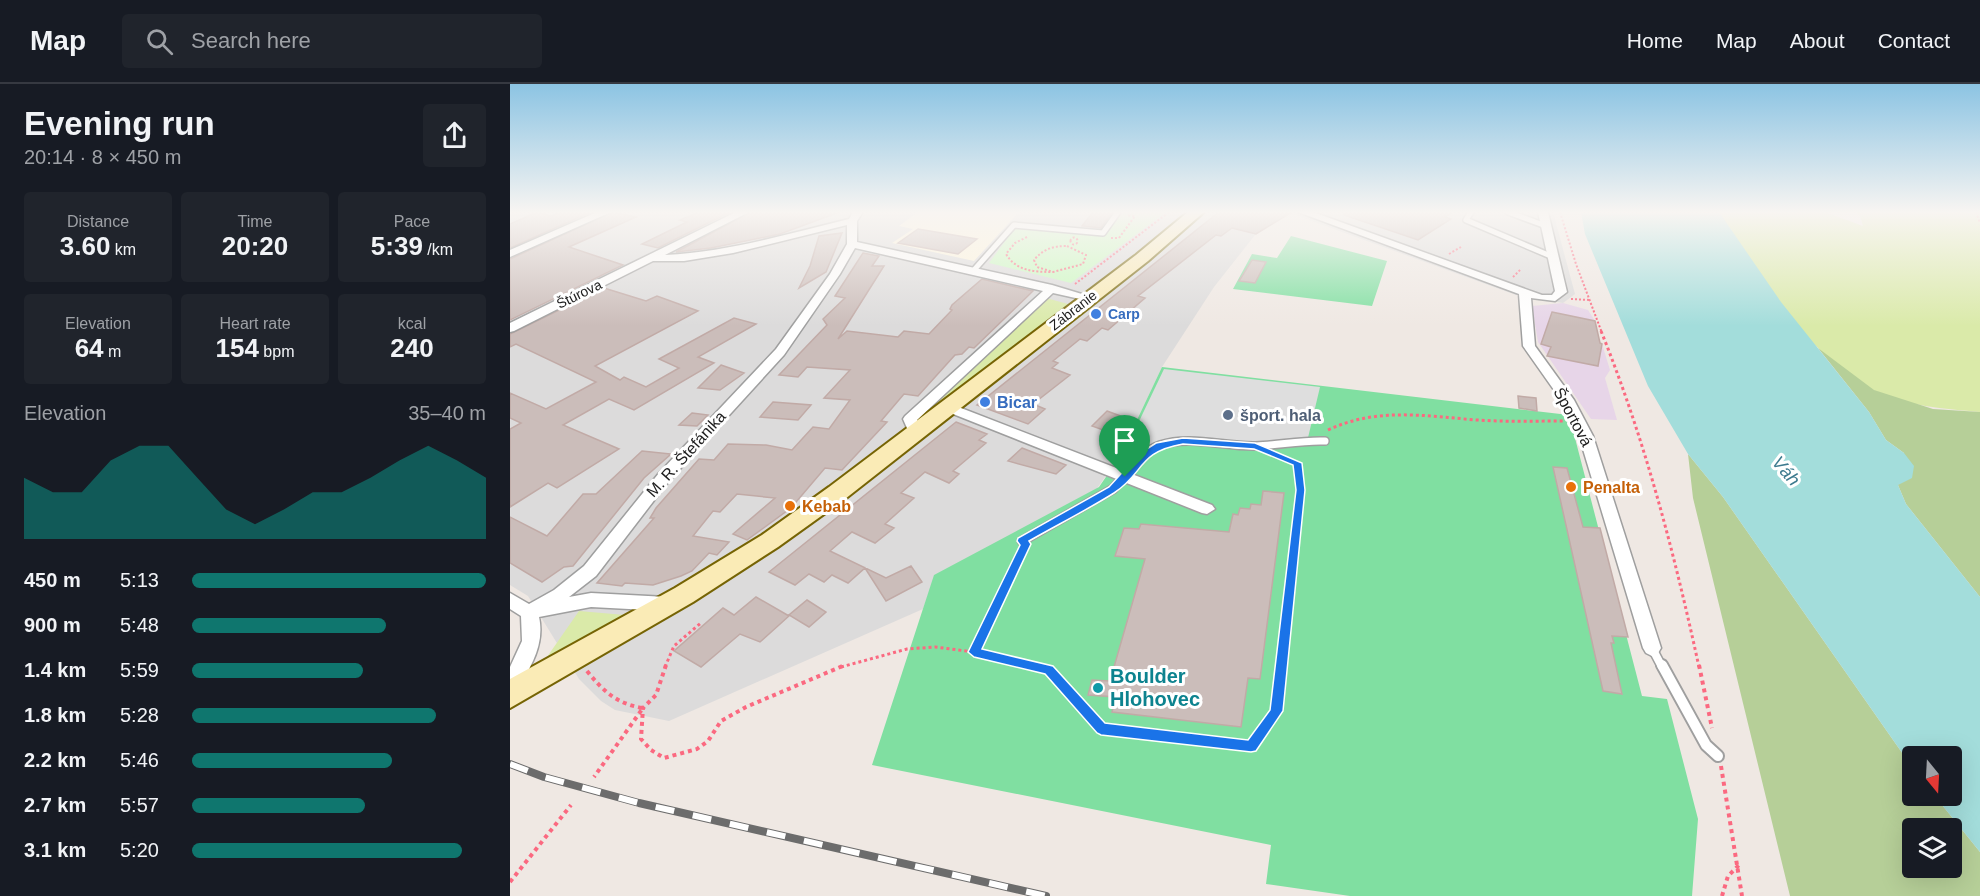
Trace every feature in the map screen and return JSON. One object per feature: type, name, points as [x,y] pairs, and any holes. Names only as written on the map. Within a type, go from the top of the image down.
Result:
[{"type":"main road","name":"Zábranie","points":[[510,695],[668,604],[740,560],[799,520],[1149,250]]},
{"type":"street","name":"Štúrova","points":[[510,328],[669,250]]},
{"type":"street","points":[[651,259],[709,256],[741,250]]},
{"type":"street","name":"M. R. Štefánika","points":[[529,612],[560,595],[590,571],[664,477],[780,352],[835,274],[849,250]]},
{"type":"street","points":[[880,250],[1089,298]]},
{"type":"street","points":[[1407,250],[1525,293],[1541,298],[1555,298],[1561,292],[1551,250]]},
{"type":"street","name":"Zábranie","points":[[915,432],[910,419],[1052,288]]},
{"type":"street","name":"Športová","points":[[1525,293],[1529,346],[1567,400],[1586,436],[1652,648]]},
{"type":"street","points":[[948,407],[1208,509]]},
{"type":"street","points":[[510,600],[529,612],[591,600],[668,604]]},
{"type":"street","points":[[510,683],[524,663],[534,632],[529,612]]},
{"type":"lane","points":[[974,270],[992,250]]},
{"type":"lane","points":[[1535,250],[1553,257]]},
{"type":"lane","points":[[1022,541],[1113,489],[1143,456],[1159,445],[1183,441],[1255,446],[1322,441]]},
{"type":"lane","points":[[1652,648],[1706,745],[1718,756]]},
{"type":"path","points":[[1050,250],[1043,251],[1035,257],[1034,262],[1037,267],[1048,271],[1073,269],[1083,264],[1087,258],[1084,252],[1078,250]]},
{"type":"path","points":[[1076,283],[1119,250]]},
{"type":"path","points":[[1569,250],[1634,417],[1653,478],[1727,791],[1742,896]]},
{"type":"path","points":[[1322,441],[1327,431],[1340,423],[1376,414],[1405,413],[1479,420],[1578,422]]},
{"type":"path","points":[[643,708],[642,739],[651,750],[664,758],[679,756],[702,746],[723,719],[810,678],[888,653],[928,646],[974,652],[1049,670],[1101,729],[1251,746],[1276,711],[1300,490],[1297,463],[1255,446]]},
{"type":"path","points":[[974,652],[1026,544],[1022,541]]},
{"type":"path","points":[[594,777],[632,728],[643,708],[656,695],[662,673],[674,646],[702,622]]},
{"type":"path","points":[[574,657],[607,697],[626,706],[643,708]]},
{"type":"path","points":[[510,882],[571,806]]},
{"type":"path","points":[[1722,896],[1728,876],[1738,865]]},
{"type":"shaded area","points":[[510,250],[1243,250],[1214,287],[1162,367],[1119,458],[1095,491],[935,575],[923,609],[669,721],[615,710],[601,701],[579,679],[528,596],[510,585]]},
{"type":"shaded area","points":[[923,250],[984,250],[974,261]]},
{"type":"shaded area","points":[[1392,250],[1563,250],[1575,294],[1563,303],[1516,295]]},
{"type":"shaded area","points":[[1563,303],[1588,310],[1595,321],[1597,343],[1602,344],[1610,370],[1605,378],[1617,420],[1591,419],[1538,342],[1532,306]]},
{"type":"shaded area","name":"šport. hala","points":[[1164,369],[1320,387],[1307,442],[1256,448],[1184,443],[1160,447],[1140,463],[1122,457]]},
{"type":"green space","points":[[999,250],[1115,250],[1071,283],[989,263]]},
{"type":"green space","points":[[1282,250],[1344,250],[1387,261],[1372,306],[1233,289],[1252,254],[1277,258]]},
{"type":"green space","points":[[1742,250],[1980,250],[1980,412],[1925,406],[1898,400],[1873,390],[1848,374],[1805,334]]},
{"type":"green space","points":[[1046,298],[1068,304],[919,418]]},
{"type":"green space","points":[[1818,348],[1874,390],[1933,409],[1980,412],[1980,597],[1906,504],[1898,485],[1904,453],[1886,440],[1869,412]]},
{"type":"green space","points":[[1162,367],[1569,415],[1642,696],[1667,699],[1698,819],[1692,896],[1350,896],[1266,884],[1271,845],[872,765],[934,575],[1099,487],[1119,458]]},
{"type":"green space","points":[[1688,454],[1723,497],[1902,753],[1902,806],[1943,806],[1953,818],[1902,818],[1902,878],[1962,878],[1962,830],[1980,852],[1980,896],[1790,896],[1693,498]]},
{"type":"green space","points":[[579,611],[625,615],[547,657]]},
{"type":"water","name":"Váh","points":[[1592,250],[1745,250],[1781,302],[1869,412],[1886,440],[1904,453],[1914,466],[1912,478],[1898,485],[1906,504],[1980,597],[1980,852],[1962,830],[1962,818],[1953,818],[1943,806],[1962,806],[1962,746],[1902,746],[1902,753],[1723,497],[1688,454],[1648,386]]},
{"type":"building","points":[[530,250],[578,250],[623,265],[510,320],[510,259]]},
{"type":"building","points":[[815,250],[835,250],[826,272],[799,288]]},
{"type":"building","points":[[936,250],[963,250],[958,254]]},
{"type":"building","points":[[1171,250],[1197,250],[1138,296],[1145,298],[1108,330],[1102,328],[1087,341],[1080,339],[1053,361],[1058,363],[1052,368],[1070,375],[1033,404],[1045,409],[1028,424],[977,405]]},
{"type":"building","points":[[863,253],[879,256],[872,266],[884,266],[838,339],[847,331],[898,337],[904,331],[929,334],[952,310],[950,309],[952,305],[982,279],[1033,291],[974,348],[969,347],[962,354],[955,355],[918,396],[904,394],[881,421],[887,422],[842,470],[825,468],[791,508],[747,540],[733,534],[775,498],[737,494],[720,512],[713,511],[693,536],[729,542],[717,555],[709,553],[692,571],[653,585],[625,583],[622,586],[597,583],[654,518],[650,518],[656,508],[699,459],[714,460],[728,444],[766,445],[792,450],[813,427],[829,429],[850,400],[824,398],[850,370],[807,367],[798,377],[779,375],[827,325],[823,319],[845,298],[835,296]]},
{"type":"building","points":[[1252,260],[1266,262],[1255,283],[1239,281]]},
{"type":"building","points":[[604,288],[646,301],[657,296],[698,311],[595,366],[620,380],[624,377],[646,387],[679,368],[659,359],[734,318],[756,324],[698,357],[714,363],[634,410],[609,399],[563,425],[619,449],[557,488],[548,483],[510,507],[510,429],[521,423],[510,418],[510,393],[546,409],[596,382],[516,344],[510,347],[510,334]]},
{"type":"building","points":[[1552,312],[1595,321],[1602,344],[1598,366],[1547,356],[1551,347],[1541,344]]},
{"type":"building","points":[[721,365],[744,373],[720,390],[698,388]]},
{"type":"building","points":[[1518,396],[1536,398],[1537,411],[1519,408]]},
{"type":"building","points":[[773,402],[811,405],[798,420],[760,417]]},
{"type":"building","points":[[1107,411],[1129,419],[1114,434],[1092,426]]},
{"type":"building","points":[[692,413],[708,415],[697,426],[679,425]]},
{"type":"building","points":[[956,422],[987,434],[979,440],[986,443],[953,471],[959,474],[949,483],[925,472],[901,493],[914,498],[885,524],[894,528],[875,543],[852,532],[830,551],[886,578],[911,566],[922,582],[886,601],[865,568],[848,583],[832,575],[824,582],[809,574],[795,585],[769,572]]},
{"type":"building","points":[[1022,448],[1066,465],[1056,474],[1008,461]]},
{"type":"building","points":[[642,451],[671,454],[644,478],[573,566],[564,567],[542,582],[510,563],[510,517],[547,536],[583,494],[596,494]]},
{"type":"building","points":[[1553,467],[1567,468],[1583,527],[1600,528],[1628,637],[1612,636],[1614,643],[1611,643],[1622,694],[1603,691]]},
{"type":"building","points":[[1263,491],[1284,493],[1260,679],[1248,678],[1241,727],[1112,712],[1116,697],[1088,695],[1092,680],[1110,681],[1145,559],[1115,556],[1124,528],[1139,529],[1141,524],[1229,532],[1233,514],[1238,515],[1240,508],[1250,509],[1251,504],[1261,505]]},
{"type":"building","points":[[756,597],[789,616],[760,642],[740,634],[701,667],[674,651],[723,608],[734,615]]},
{"type":"building","points":[[807,600],[826,612],[809,627],[789,615]]},
{"type":"railway","points":[[510,764],[544,777],[639,803],[1046,896]]},
{"type":"place","name":"Carp","points":[[1096,314]]},
{"type":"place","name":"Bicar","points":[[985,402]]},
{"type":"place","name":"šport. hala","points":[[1228,415]]},
{"type":"place","name":"Penalta","points":[[1571,487]]},
{"type":"place","name":"Kebab","points":[[790,506]]},
{"type":"place","name":"Boulder Hlohovec","points":[[1098,688]]},
{"type":"route","points":[[1183,441],[1218,441],[1255,446],[1297,463],[1300,490],[1276,711],[1251,746],[1101,729],[1049,670],[974,652],[1026,544],[1022,541],[1113,489],[1125,477],[1143,456],[1159,445],[1183,441]]}]
